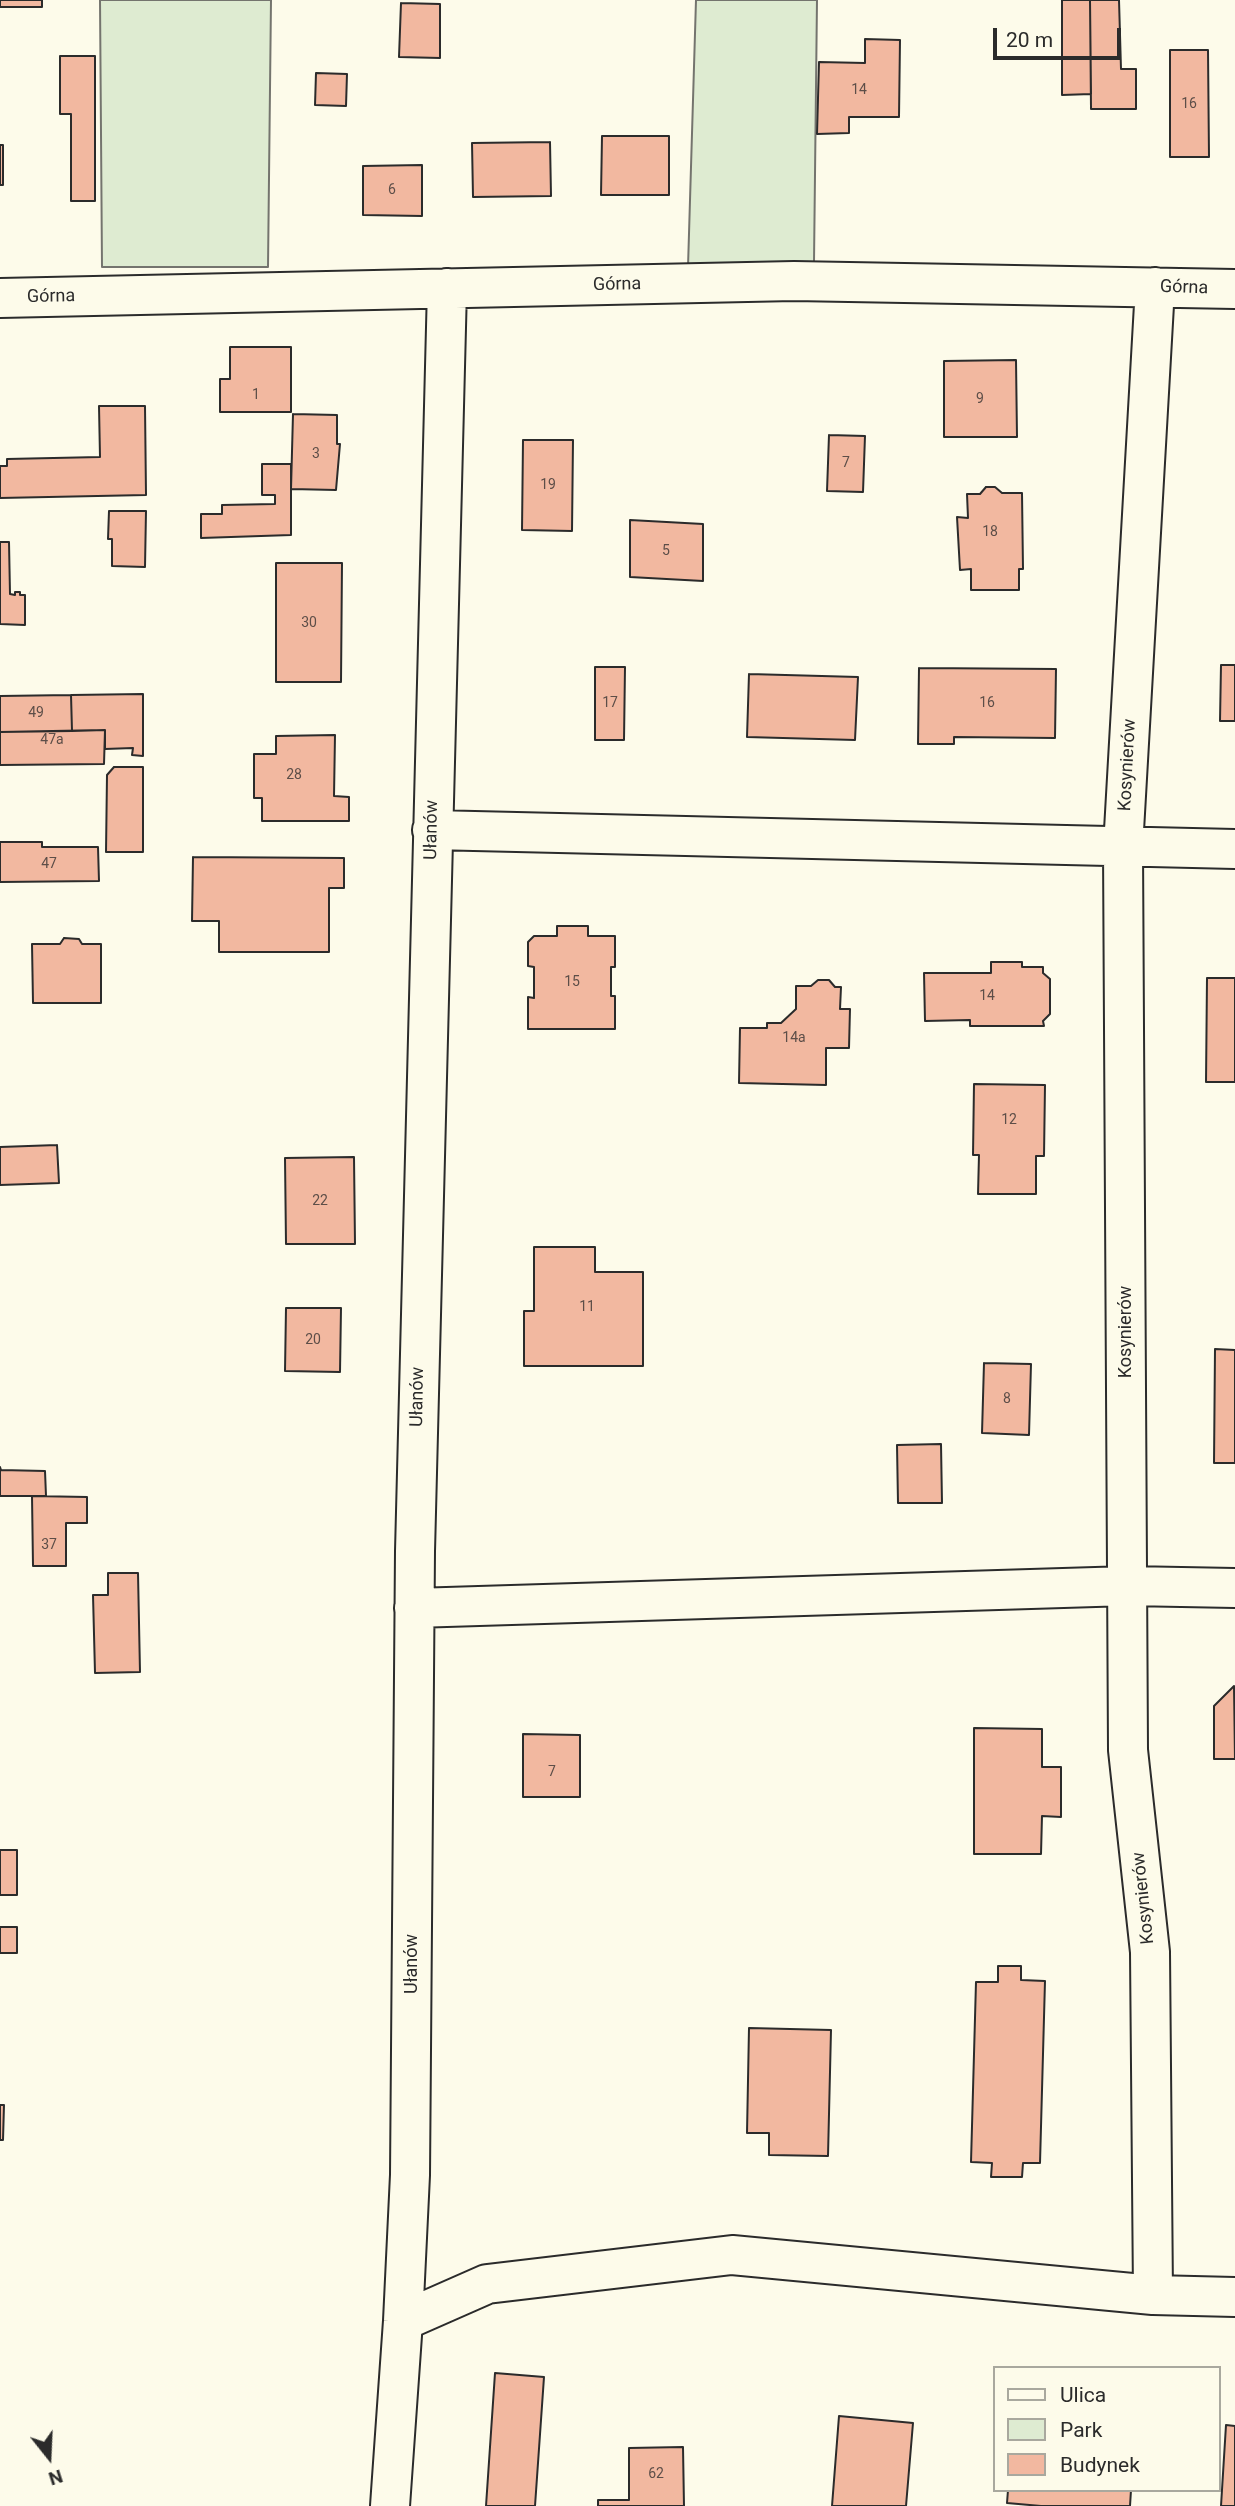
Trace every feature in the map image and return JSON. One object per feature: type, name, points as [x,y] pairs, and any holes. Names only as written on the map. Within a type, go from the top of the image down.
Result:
[{"type":"street","name":"Górna","points":[[0,298],[794,281],[1235,289]]},
{"type":"street","name":"Kosynierów","points":[[1153,2295],[1150,1952],[1128,1750],[1124,848],[1155,287]]},
{"type":"street","name":"Ułanów","points":[[390,2506],[410,2175],[414,1608],[447,288]]},
{"type":"street","points":[[432,830],[1235,849]]},
{"type":"street","points":[[414,1608],[1128,1586],[1235,1588]]},
{"type":"street","points":[[403,2321],[487,2284],[733,2255],[1153,2295],[1235,2297]]},
{"type":"green space","points":[[100,0],[271,0],[268,267],[102,267]]},
{"type":"green space","points":[[696,0],[817,0],[814,262],[688,267]]},
{"type":"building","points":[[0,0],[42,0],[42,7],[0,7]]},
{"type":"building","points":[[1062,0],[1090,0],[1091,94],[1062,95]]},
{"type":"building","points":[[1090,0],[1119,0],[1121,69],[1136,69],[1136,109],[1091,109]]},
{"type":"building","points":[[401,3],[440,4],[440,58],[399,57]]},
{"type":"building","points":[[865,39],[900,40],[899,117],[849,117],[849,133],[817,134],[819,62],[865,63]]},
{"type":"building","points":[[1170,50],[1208,50],[1209,157],[1170,157]]},
{"type":"building","points":[[60,56],[95,56],[95,201],[71,201],[71,114],[60,114]]},
{"type":"building","points":[[316,73],[347,74],[346,106],[315,105]]},
{"type":"building","points":[[602,136],[669,136],[669,195],[601,195]]},
{"type":"building","points":[[550,142],[551,196],[473,197],[472,143]]},
{"type":"building","points":[[0,145],[3,145],[3,185],[0,185]]},
{"type":"building","points":[[422,165],[422,216],[363,215],[363,166]]},
{"type":"building","points":[[230,347],[291,347],[291,412],[220,412],[220,379],[230,379]]},
{"type":"building","points":[[1016,360],[1017,437],[944,437],[944,361]]},
{"type":"building","points":[[99,406],[145,406],[146,495],[0,498],[0,466],[7,466],[7,459],[100,457]]},
{"type":"building","points":[[293,414],[337,415],[337,444],[340,444],[336,490],[291,489]]},
{"type":"building","points":[[829,435],[865,436],[863,492],[827,491]]},
{"type":"building","points":[[523,440],[573,440],[572,531],[522,530]]},
{"type":"building","points":[[262,464],[291,464],[291,535],[201,538],[201,514],[222,514],[222,505],[275,504],[275,495],[262,495]]},
{"type":"building","points":[[986,487],[995,487],[1002,493],[1022,493],[1023,569],[1019,569],[1019,590],[971,590],[971,569],[960,570],[957,517],[968,518],[967,494],[980,494]]},
{"type":"building","points":[[109,511],[146,511],[145,567],[112,566],[112,539],[108,539]]},
{"type":"building","points":[[630,520],[703,524],[703,581],[630,577]]},
{"type":"building","points":[[0,542],[9,542],[10,594],[20,592],[20,595],[25,595],[25,625],[0,624]]},
{"type":"building","points":[[276,563],[342,563],[341,682],[276,682]]},
{"type":"building","points":[[1221,665],[1235,665],[1235,721],[1220,721]]},
{"type":"building","points":[[595,667],[625,667],[624,740],[595,740]]},
{"type":"building","points":[[919,668],[1056,669],[1055,738],[954,737],[954,744],[918,744]]},
{"type":"building","points":[[749,674],[858,677],[855,740],[747,737]]},
{"type":"building","points":[[143,694],[143,756],[132,755],[133,748],[105,749],[105,730],[72,731],[71,695]]},
{"type":"building","points":[[71,695],[72,731],[0,732],[0,696]]},
{"type":"building","points":[[105,730],[104,764],[0,765],[0,732]]},
{"type":"building","points":[[335,735],[334,796],[349,797],[349,821],[262,821],[262,798],[254,798],[254,754],[276,754],[276,736]]},
{"type":"building","points":[[114,767],[143,767],[143,852],[106,852],[107,775]]},
{"type":"building","points":[[0,842],[42,842],[42,847],[98,847],[99,881],[0,882]]},
{"type":"building","points":[[193,857],[344,858],[344,888],[329,888],[329,952],[219,952],[219,921],[192,921]]},
{"type":"building","points":[[557,926],[588,926],[588,936],[615,936],[611,996],[615,996],[615,1029],[528,1029],[528,997],[534,998],[534,967],[528,966],[528,942],[534,936],[557,936]]},
{"type":"building","points":[[64,938],[79,939],[82,944],[101,944],[101,1003],[33,1003],[32,944],[60,944]]},
{"type":"building","points":[[991,962],[1022,962],[1022,967],[1043,967],[1043,973],[1050,979],[1050,1014],[1043,1021],[1044,1026],[970,1026],[970,1020],[925,1021],[924,973],[991,973]]},
{"type":"building","points":[[1207,978],[1235,978],[1235,1082],[1206,1082]]},
{"type":"building","points":[[818,980],[829,980],[835,987],[841,987],[840,1009],[850,1009],[849,1048],[826,1048],[826,1085],[739,1083],[740,1028],[767,1028],[767,1023],[781,1023],[796,1009],[796,986],[811,986]]},
{"type":"building","points":[[974,1084],[1045,1085],[1044,1156],[1036,1156],[1036,1194],[978,1194],[979,1155],[973,1155]]},
{"type":"building","points":[[57,1145],[59,1183],[0,1185],[0,1147]]},
{"type":"building","points":[[354,1157],[355,1244],[286,1244],[285,1158]]},
{"type":"building","points":[[534,1247],[595,1247],[595,1272],[643,1272],[643,1366],[524,1366],[524,1311],[534,1311]]},
{"type":"building","points":[[286,1308],[341,1308],[340,1372],[285,1371]]},
{"type":"building","points":[[1215,1349],[1235,1350],[1235,1463],[1214,1463]]},
{"type":"building","points":[[984,1363],[1031,1364],[1029,1435],[982,1433]]},
{"type":"building","points":[[941,1444],[942,1503],[898,1503],[897,1445]]},
{"type":"building","points":[[0,1467],[1,1470],[45,1471],[46,1496],[0,1496]]},
{"type":"building","points":[[32,1496],[87,1497],[87,1523],[66,1523],[66,1566],[33,1566]]},
{"type":"building","points":[[108,1573],[138,1573],[140,1672],[95,1673],[93,1595],[108,1595]]},
{"type":"building","points":[[1234,1686],[1235,1759],[1214,1759],[1214,1706]]},
{"type":"building","points":[[974,1728],[1042,1729],[1042,1767],[1061,1767],[1061,1817],[1042,1816],[1041,1854],[974,1854]]},
{"type":"building","points":[[523,1734],[580,1735],[580,1797],[523,1797]]},
{"type":"building","points":[[0,1850],[17,1850],[17,1895],[0,1895]]},
{"type":"building","points":[[0,1927],[17,1927],[17,1953],[0,1953]]},
{"type":"building","points":[[998,1966],[1021,1966],[1021,1980],[1045,1981],[1040,2163],[1023,2163],[1022,2177],[991,2177],[992,2163],[971,2162],[976,1982],[998,1982]]},
{"type":"building","points":[[749,2028],[831,2030],[828,2156],[769,2155],[769,2133],[747,2133]]},
{"type":"building","points":[[0,2105],[4,2105],[3,2140],[0,2140]]},
{"type":"building","points":[[495,2373],[544,2377],[535,2506],[486,2506]]},
{"type":"building","points":[[839,2416],[913,2423],[906,2506],[832,2506]]},
{"type":"building","points":[[1226,2425],[1235,2426],[1235,2506],[1221,2506]]},
{"type":"building","points":[[683,2447],[684,2506],[598,2506],[598,2500],[629,2500],[629,2448]]},
{"type":"building","points":[[1008,2492],[1131,2492],[1130,2506],[1041,2506],[1007,2503]]}]
